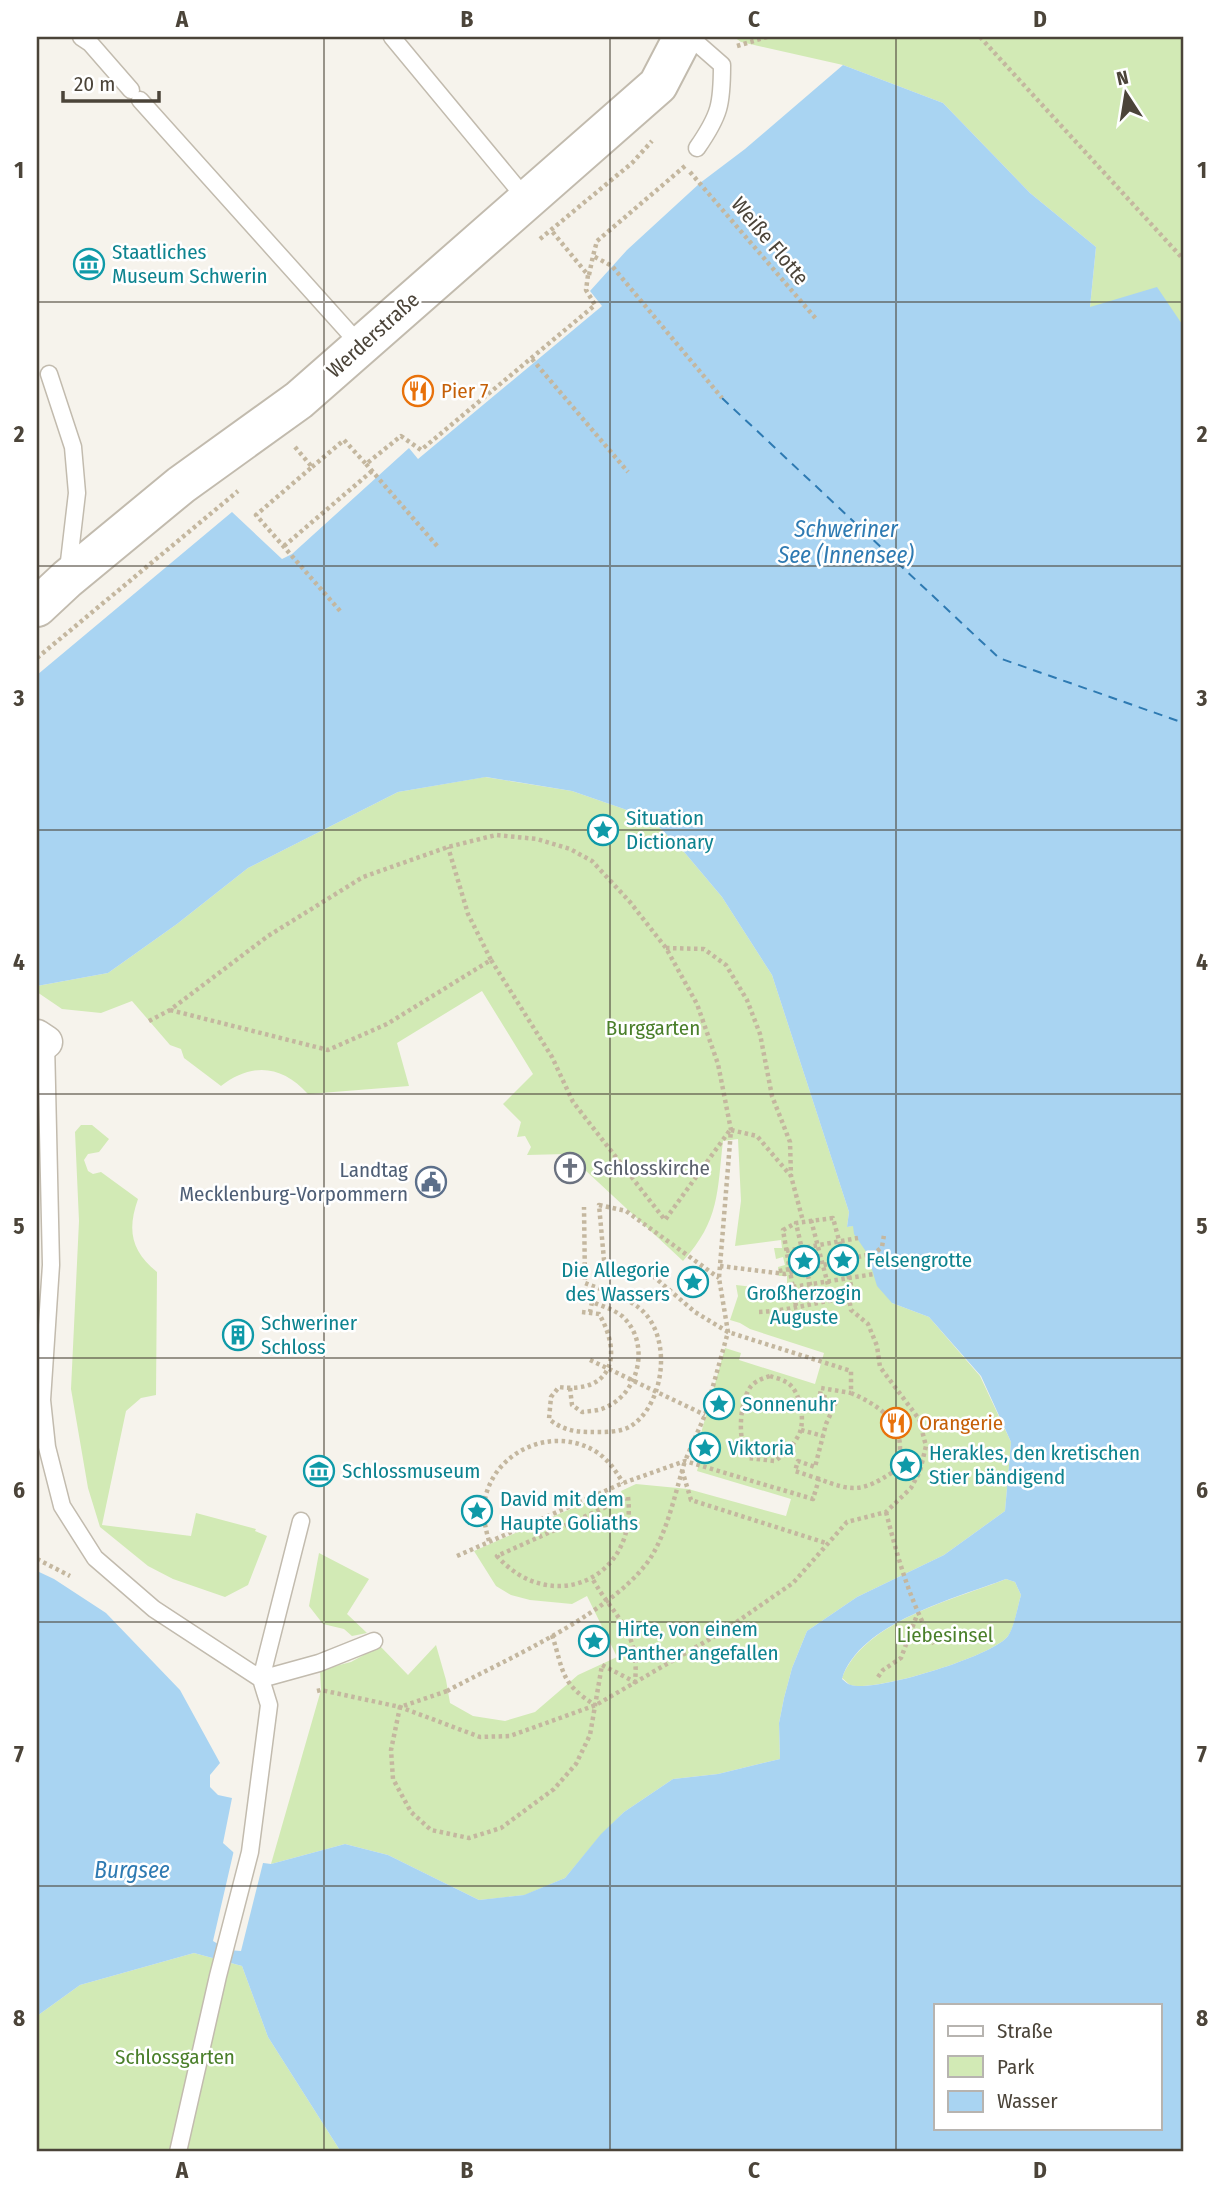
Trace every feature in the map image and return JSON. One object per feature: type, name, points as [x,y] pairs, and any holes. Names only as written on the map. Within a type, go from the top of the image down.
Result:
[{"type":"street","name":"Werderstraße","points":[[37,607],[181,485],[299,400],[658,85],[683,37]]},
{"type":"lane","points":[[80,37],[89,43],[361,346]]},
{"type":"lane","points":[[392,37],[527,200]]},
{"type":"lane","points":[[691,37],[722,65],[722,92],[716,122],[697,148]]},
{"type":"lane","points":[[49,374],[73,447],[78,493],[67,579]]},
{"type":"lane","points":[[41,1039],[51,1265],[42,1400],[47,1447],[62,1506],[95,1558],[132,1591],[154,1609],[261,1679],[319,1663],[374,1641]]},
{"type":"lane","points":[[178,2152],[218,1976],[250,1852],[270,1705],[261,1679],[301,1521]]},
{"type":"path","points":[[980,37],[1184,260]]},
{"type":"path","points":[[366,464],[401,436],[421,450],[595,305],[586,290],[597,241],[685,166],[697,148]]},
{"type":"path","name":"Weiße Flotte","points":[[685,166],[817,320]]},
{"type":"path","points":[[551,230],[588,275]]},
{"type":"path","points":[[593,256],[612,266],[722,398]]},
{"type":"path","points":[[532,359],[628,472]]},
{"type":"path","points":[[341,612],[256,515],[344,440],[438,547]]},
{"type":"path","points":[[293,445],[312,467]]},
{"type":"path","points":[[284,546],[372,471]]},
{"type":"path","points":[[149,1021],[170,1010],[268,936],[363,877],[496,835],[537,839],[570,849],[592,861],[630,902],[666,948],[697,1004],[718,1064],[731,1130],[719,1279],[728,1332],[705,1415],[685,1461],[654,1553],[627,1586],[590,1614],[447,1691],[400,1707]]},
{"type":"path","points":[[448,848],[468,914],[491,960],[552,1057],[573,1102],[665,1220],[731,1130]]},
{"type":"path","points":[[666,948],[704,949],[726,965],[747,1000],[760,1034],[772,1096],[790,1142],[791,1176],[803,1221]]},
{"type":"path","points":[[170,1010],[328,1050],[387,1024],[491,960]]},
{"type":"path","points":[[731,1130],[757,1136],[791,1176]]},
{"type":"path","points":[[719,1279],[626,1211],[599,1205],[605,1270],[637,1269],[653,1276],[695,1311],[728,1332],[851,1371],[851,1393]]},
{"type":"path","points":[[582,1312],[599,1314],[609,1331],[611,1353],[608,1369],[601,1380],[590,1387],[559,1387],[551,1397],[549,1419],[558,1426],[578,1432],[606,1432],[630,1427],[645,1411],[654,1392],[661,1369],[658,1340],[651,1319],[638,1306],[584,1283],[584,1207]]},
{"type":"path","points":[[270,1705],[321,1690],[400,1707],[480,1737],[510,1736],[596,1705],[722,1632],[793,1583],[826,1543],[848,1522],[886,1512],[911,1488],[926,1446],[919,1419],[880,1367],[877,1346],[867,1324],[851,1310],[849,1298],[852,1289],[833,1218],[803,1221],[783,1230],[796,1306]]},
{"type":"path","points":[[811,1220],[832,1300]]},
{"type":"path","points":[[796,1223],[814,1302]]},
{"type":"path","points":[[720,1266],[785,1274],[876,1253],[882,1247],[884,1235]]},
{"type":"path","points":[[786,1251],[858,1237]]},
{"type":"path","points":[[779,1271],[867,1253]]},
{"type":"path","points":[[793,1287],[874,1274]]},
{"type":"path","points":[[759,1312],[781,1311],[814,1302],[849,1298]]},
{"type":"path","points":[[570,1388],[572,1405],[582,1412],[604,1409],[626,1393],[634,1382],[638,1355],[634,1333],[623,1317],[609,1308],[592,1302],[590,1312]]},
{"type":"path","points":[[590,1360],[705,1415]]},
{"type":"path","points":[[770,1376],[788,1382],[798,1396],[801,1430],[785,1454],[775,1461],[748,1458],[743,1441],[742,1416],[748,1391],[758,1380],[770,1376]]},
{"type":"path","points":[[821,1388],[851,1393],[874,1403],[894,1423],[900,1450],[893,1472],[873,1485],[848,1490],[795,1471],[798,1461],[815,1466],[823,1436],[836,1402],[820,1395],[821,1388]]},
{"type":"path","points":[[801,1430],[823,1436]]},
{"type":"path","points":[[489,1541],[484,1521],[488,1487],[495,1473],[510,1458],[528,1446],[553,1441],[579,1444],[596,1452],[612,1466],[624,1483]]},
{"type":"path","points":[[899,1455],[922,1462]]},
{"type":"path","points":[[457,1556],[624,1483],[685,1461],[813,1499],[819,1479]]},
{"type":"path","points":[[682,1470],[691,1500],[826,1543]]},
{"type":"path","points":[[628,1497],[630,1511],[626,1538],[621,1550],[608,1566],[592,1578],[569,1586],[550,1587],[531,1583],[508,1568],[497,1556],[628,1497]]},
{"type":"path","points":[[886,1512],[901,1571],[917,1614],[934,1644]]},
{"type":"path","points":[[37,1559],[70,1576]]},
{"type":"path","points":[[592,1578],[631,1636],[636,1666],[635,1682]]},
{"type":"path","points":[[878,1677],[883,1670],[901,1658],[917,1614]]},
{"type":"path","points":[[552,1635],[565,1680],[574,1692],[596,1705]]},
{"type":"path","points":[[400,1707],[391,1750],[393,1779],[411,1812],[431,1830],[469,1839],[501,1828],[554,1789],[576,1764],[590,1735],[602,1665],[635,1682]]},
{"type":"green space","points":[[734,37],[1184,37],[1184,327],[1090,307],[1096,247],[1030,193],[943,103],[843,65],[741,42]]},
{"type":"green space","name":"Burggarten","points":[[485,777],[572,791],[650,818],[685,853],[722,897],[772,975],[849,1212],[847,1227],[888,1219],[892,1303],[929,1317],[980,1376],[1011,1442],[1005,1511],[944,1555],[857,1597],[807,1631],[792,1668],[784,1698],[779,1723],[780,1759],[718,1774],[673,1779],[624,1812],[565,1878],[525,1895],[479,1900],[388,1855],[345,1844],[271,1864],[321,1690],[320,1670],[351,1662],[380,1646],[408,1675],[436,1645],[450,1703],[473,1716],[505,1721],[535,1712],[578,1675],[617,1657],[587,1596],[572,1604],[530,1600],[511,1595],[496,1586],[474,1551],[607,1493],[612,1501],[623,1496],[621,1491],[636,1484],[688,1489],[786,1516],[791,1499],[697,1471],[700,1460],[694,1458],[725,1348],[741,1353],[739,1360],[815,1384],[824,1353],[730,1320],[738,1296],[736,1285],[762,1288],[783,1299],[790,1298],[789,1291],[782,1291],[781,1285],[787,1284],[787,1276],[779,1276],[778,1267],[785,1265],[783,1257],[776,1259],[774,1248],[782,1248],[781,1240],[735,1246],[741,1201],[738,1139],[723,1141],[715,1205],[704,1232],[683,1261],[570,1156],[527,1155],[531,1147],[525,1136],[517,1137],[521,1122],[503,1104],[533,1074],[482,991],[397,1043],[409,1086],[308,1094],[288,1077],[266,1070],[244,1073],[221,1086],[184,1058],[181,1049],[170,1045],[132,1001],[101,1013],[62,1009],[37,992],[37,986],[108,973],[177,924],[248,868],[398,792]]},
{"type":"green space","points":[[81,1125],[92,1125],[109,1139],[99,1152],[88,1154],[84,1160],[88,1171],[93,1174],[101,1172],[138,1199],[132,1230],[134,1239],[142,1256],[157,1272],[156,1395],[141,1398],[126,1411],[102,1525],[191,1536],[196,1513],[256,1529],[255,1531],[267,1536],[248,1585],[225,1597],[173,1579],[148,1566],[100,1527],[88,1488],[71,1389],[79,1221],[75,1132]]},
{"type":"green space","points":[[319,1553],[369,1579],[347,1614],[367,1633],[352,1636],[344,1629],[323,1624],[309,1606]]},
{"type":"green space","name":"Liebesinsel","points":[[1006,1579],[1015,1582],[1021,1595],[1010,1633],[998,1644],[932,1671],[882,1684],[850,1685],[842,1678],[853,1658],[869,1641],[890,1627],[912,1615]]},
{"type":"green space","name":"Schlossgarten","points":[[194,1953],[242,1966],[268,2037],[341,2152],[37,2152],[37,2016],[80,1985]]},
{"type":"water","name":"Schweriner See (Innensee)","points":[[843,65],[943,103],[1030,193],[1096,247],[1090,307],[1157,287],[1184,327],[1184,2152],[341,2152],[268,2037],[242,1966],[194,1953],[80,1985],[37,2016],[37,1571],[106,1613],[180,1690],[220,1763],[210,1775],[210,1787],[218,1795],[232,1798],[223,1843],[242,1860],[271,1864],[345,1844],[388,1855],[479,1900],[524,1895],[565,1878],[601,1834],[624,1812],[673,1779],[718,1774],[780,1759],[779,1723],[784,1698],[792,1668],[807,1631],[857,1597],[944,1555],[1005,1511],[1011,1442],[981,1376],[929,1317],[892,1303],[877,1286],[867,1253],[854,1234],[853,1226],[847,1227],[849,1212],[772,975],[722,897],[685,853],[650,818],[572,791],[486,777],[398,792],[248,868],[177,924],[108,973],[37,986],[37,675],[232,512],[282,559],[292,554],[409,448],[418,459],[602,306],[590,291],[627,250],[700,183],[745,149]],"holes":[[[1006,1579],[1015,1582],[1021,1595],[1014,1622],[1008,1636],[998,1644],[958,1662],[883,1684],[851,1685],[842,1679],[852,1659],[868,1642],[888,1628],[937,1604]]]},
{"type":"pier","points":[[236,1849],[243,1857],[264,1859],[241,1951],[228,1950],[213,1941]]},
{"type":"ferry route","points":[[722,398],[999,658],[1184,723]]},
{"type":"place","name":"Staatliches Museum Schwerin","points":[[89,264]]},
{"type":"place","name":"Pier 7","points":[[418,391]]},
{"type":"place","name":"Situation Dictionary","points":[[603,830]]},
{"type":"place","name":"Schlosskirche","points":[[570,1168]]},
{"type":"place","name":"Landtag Mecklenburg-Vorpommern","points":[[431,1182]]},
{"type":"place","name":"Felsengrotte","points":[[843,1260]]},
{"type":"place","name":"Großherzogin Auguste","points":[[804,1261]]},
{"type":"place","name":"Die Allegorie des Wassers","points":[[693,1282]]},
{"type":"place","name":"Schweriner Schloss","points":[[238,1335]]},
{"type":"place","name":"Sonnenuhr","points":[[719,1404]]},
{"type":"place","name":"Orangerie","points":[[896,1423]]},
{"type":"place","name":"Viktoria","points":[[705,1448]]},
{"type":"place","name":"Herakles, den kretischen Stier bändigend","points":[[906,1465]]},
{"type":"place","name":"Schlossmuseum","points":[[319,1471]]},
{"type":"place","name":"David mit dem Haupte Goliaths","points":[[477,1511]]},
{"type":"place","name":"Hirte, von einem Panther angefallen","points":[[594,1641]]},
{"type":"water label","name":"Burgsee","points":[[132,1870]]}]
